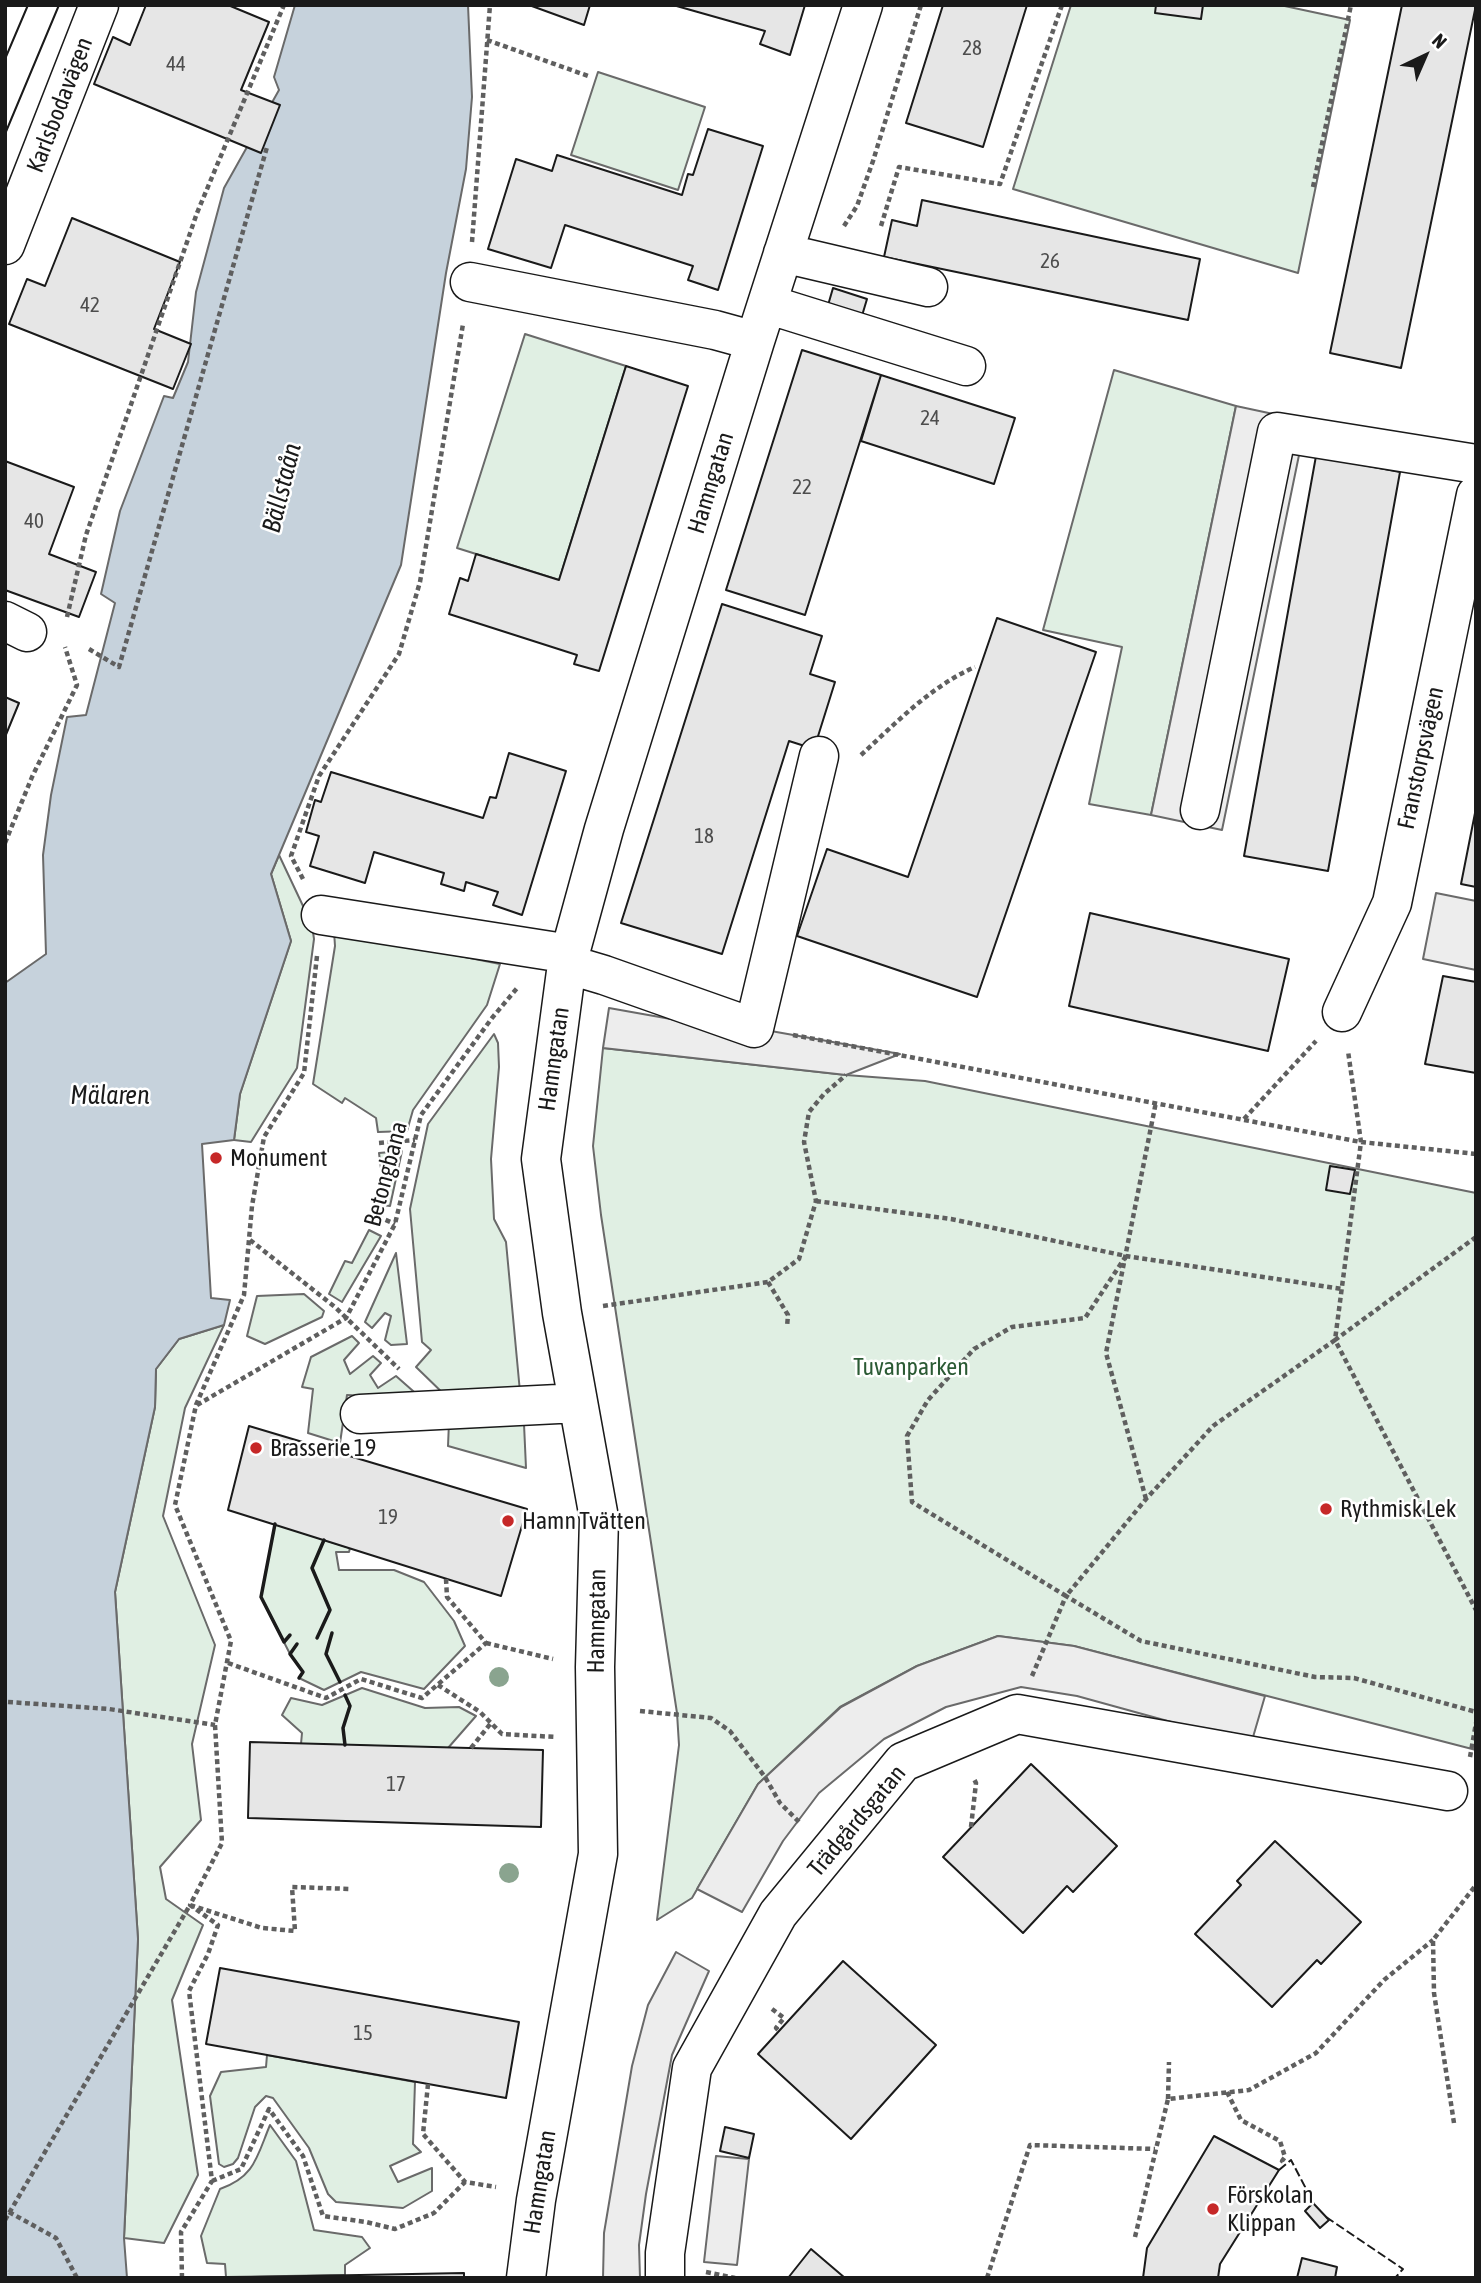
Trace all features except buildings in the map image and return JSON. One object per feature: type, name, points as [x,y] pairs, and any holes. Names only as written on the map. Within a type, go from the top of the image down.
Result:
[{"type":"street","name":"Karlsbodavägen","points":[[5,245],[99,5]]},
{"type":"street","name":"Hamngatan","points":[[526,2278],[536,2200],[598,1854],[595,1667],[599,1518],[562,1313],[541,1159],[570,953],[604,829],[755,341],[863,5]]},
{"type":"street","points":[[783,253],[928,287]]},
{"type":"street","points":[[470,282],[715,330],[755,341]]},
{"type":"street","points":[[767,304],[966,366]]},
{"type":"street","points":[[1200,810],[1276,432],[1476,464]]},
{"type":"street","name":"Franstorpsvägen","points":[[1342,1012],[1392,903],[1476,495]]},
{"type":"street","points":[[321,915],[570,953],[604,975],[754,1028],[819,756]]},
{"type":"street","points":[[360,1415],[578,1403]]},
{"type":"street","points":[[1017,1714],[1458,1780]]},
{"type":"street","name":"Trädgårdsgatan","points":[[665,2278],[665,2253],[692,2068],[778,1914],[903,1762],[1017,1714]]},
{"type":"path","points":[[5,843],[32,777],[77,685],[32,631],[86,535],[197,213],[284,5]]},
{"type":"path","points":[[5,2220],[190,1905],[222,1843],[215,1725],[231,1641],[175,1505],[196,1405],[244,1295],[252,1206],[264,1137],[304,1073],[321,915],[291,856],[319,776],[399,654],[420,582],[470,282],[490,5]]},
{"type":"path","points":[[881,226],[899,167],[1000,184],[1062,5]]},
{"type":"path","points":[[1313,187],[1351,5]]},
{"type":"path","points":[[487,40],[591,77]]},
{"type":"path","points":[[89,649],[119,667],[267,147]]},
{"type":"path","points":[[819,756],[858,758],[931,694],[955,676],[975,667]]},
{"type":"path","name":"Betongbana","points":[[346,1318],[395,1224],[421,1115],[492,1018],[524,980],[570,953]]},
{"type":"path","points":[[1244,1119],[1342,1012]]},
{"type":"path","points":[[1342,1012],[1361,1142],[1335,1340],[1476,1610]]},
{"type":"path","points":[[754,1028],[1361,1142],[1476,1154]]},
{"type":"path","points":[[562,1313],[768,1282],[799,1259],[816,1201],[804,1142],[809,1112],[824,1094],[846,1075]]},
{"type":"path","points":[[1146,1499],[1106,1353],[1156,1102]]},
{"type":"path","points":[[379,1143],[415,1140]]},
{"type":"path","points":[[816,1201],[951,1219],[1126,1256],[1342,1289]]},
{"type":"path","points":[[370,1213],[395,1224]]},
{"type":"path","points":[[1017,1714],[1066,1596],[1146,1499],[1213,1426],[1476,1237]]},
{"type":"path","points":[[249,1240],[346,1318],[402,1372]]},
{"type":"path","points":[[1126,1256],[1085,1318],[1012,1327],[974,1349],[928,1400],[907,1436],[912,1502],[1141,1641],[1315,1677],[1354,1678],[1476,1712]]},
{"type":"path","points":[[768,1282],[789,1315],[787,1327]]},
{"type":"path","points":[[196,1405],[346,1318]]},
{"type":"path","points":[[446,1578],[447,1597],[486,1643],[561,1661]]},
{"type":"path","points":[[228,1663],[326,1698],[361,1679],[422,1698],[486,1643]]},
{"type":"path","points":[[438,1685],[480,1712],[502,1734],[558,1737]]},
{"type":"path","points":[[8,1702],[109,1709],[215,1725]]},
{"type":"path","points":[[640,1711],[711,1718],[730,1731],[765,1777],[780,1803],[830,1852]]},
{"type":"path","points":[[471,1748],[491,1723]]},
{"type":"path","points":[[1458,1780],[1476,1723]]},
{"type":"path","points":[[971,1827],[976,1783],[972,1774]]},
{"type":"path","points":[[1168,2099],[1249,2090],[1316,2053],[1384,1980],[1433,1940],[1476,1885]]},
{"type":"path","points":[[190,1905],[262,1928],[295,1931],[292,1887],[351,1889]]},
{"type":"path","points":[[190,1905],[218,1925],[208,1954],[189,1992],[212,2181]]},
{"type":"path","points":[[1433,1940],[1434,1993],[1454,2123]]},
{"type":"path","points":[[1135,2236],[1168,2099],[1169,2062]]},
{"type":"path","points":[[428,2084],[423,2134],[465,2182],[497,2187]]},
{"type":"path","points":[[1227,2092],[1241,2120],[1280,2141],[1285,2157],[1282,2161],[1286,2163]]},
{"type":"path","points":[[182,2278],[181,2232],[212,2181],[241,2169],[270,2109],[303,2156],[323,2216],[395,2229],[434,2213],[465,2182]]},
{"type":"path","points":[[987,2278],[1030,2145],[1155,2149]]},
{"type":"path","points":[[9,2212],[56,2238],[77,2278]]},
{"type":"path","points":[[702,2272],[735,2278]]},
{"type":"green space","points":[[1071,5],[1280,5],[1350,20],[1298,273],[1013,189]]},
{"type":"green space","points":[[598,72],[705,107],[678,190],[571,155]]},
{"type":"green space","points":[[525,334],[626,366],[559,580],[457,548]]},
{"type":"green space","points":[[1114,370],[1236,406],[1151,815],[1089,804],[1122,647],[1043,630]]},
{"type":"green space","points":[[279,855],[312,925],[314,939],[297,1068],[251,1142],[234,1140],[240,1094],[291,941],[271,874]]},
{"type":"green space","points":[[334,931],[500,964],[487,1005],[413,1110],[407,1131],[378,1132],[376,1118],[345,1098],[342,1103],[313,1084],[335,946]]},
{"type":"green space","points":[[494,1034],[498,1043],[499,1067],[491,1159],[494,1219],[506,1242],[520,1392],[449,1399],[416,1367],[431,1350],[422,1342],[410,1209],[428,1124]]},
{"type":"green space","name":"Tuvanparken","points":[[603,1048],[925,1081],[1476,1193],[1476,1750],[1074,1646],[998,1636],[917,1666],[840,1707],[758,1784],[692,1898],[657,1920],[679,1745],[677,1713],[601,1215],[593,1146]]},
{"type":"green space","points":[[402,1151],[390,1206],[375,1204],[383,1184],[379,1153]]},
{"type":"green space","points":[[369,1230],[381,1236],[342,1302],[329,1294],[345,1261],[352,1263]]},
{"type":"green space","points":[[396,1253],[407,1344],[391,1345],[385,1340],[391,1316],[385,1313],[372,1328],[365,1322]]},
{"type":"green space","points":[[304,1294],[324,1311],[322,1317],[265,1344],[247,1336],[257,1296]]},
{"type":"green space","points":[[224,1325],[185,1408],[163,1516],[215,1645],[192,1744],[201,1820],[160,1867],[166,1899],[203,1925],[172,2000],[198,2175],[164,2243],[124,2238],[138,1939],[115,1592],[155,1407],[156,1369],[179,1339]]},
{"type":"green space","points":[[352,1336],[359,1343],[344,1360],[350,1374],[373,1356],[381,1363],[370,1375],[378,1388],[396,1376],[421,1398],[347,1395],[340,1443],[308,1433],[313,1389],[302,1387],[311,1357]]},
{"type":"green space","points":[[449,1422],[524,1424],[526,1468],[448,1446]]},
{"type":"green space","points":[[275,1524],[350,1548],[349,1552],[336,1552],[339,1570],[394,1570],[424,1582],[454,1621],[465,1646],[424,1689],[361,1672],[324,1690],[299,1678],[303,1672],[290,1654],[261,1597]]},
{"type":"green space","points":[[362,1688],[425,1708],[459,1707],[476,1716],[448,1748],[301,1744],[302,1733],[282,1715],[291,1698],[322,1705]]},
{"type":"green space","points":[[267,2055],[415,2082],[413,2144],[421,2152],[390,2166],[398,2182],[432,2168],[432,2191],[403,2208],[336,2202],[328,2194],[309,2148],[273,2098],[266,2096],[255,2107],[238,2158],[233,2164],[224,2167],[219,2164],[210,2096],[221,2072],[266,2067]]},
{"type":"green space","points":[[270,2125],[296,2161],[314,2230],[362,2237],[370,2248],[345,2265],[345,2275],[226,2277],[225,2264],[207,2263],[201,2236],[220,2189],[248,2172],[258,2156]]},
{"type":"shaded area","points":[[1236,406],[1306,421],[1222,830],[1151,815]]},
{"type":"shaded area","points":[[1436,893],[1476,901],[1476,970],[1423,959]]},
{"type":"shaded area","points":[[609,1008],[682,1021],[754,1028],[900,1054],[846,1075],[603,1048]]},
{"type":"shaded area","points":[[998,1636],[1074,1646],[1265,1696],[1251,1744],[1077,1696],[1021,1687],[946,1707],[884,1739],[819,1793],[783,1841],[742,1912],[697,1889],[758,1784],[841,1707],[917,1666]]},
{"type":"shaded area","points":[[676,1952],[709,1971],[672,2055],[646,2194],[639,2245],[640,2278],[603,2278],[604,2233],[632,2066],[648,2005]]},
{"type":"shaded area","points":[[716,2156],[749,2159],[737,2265],[704,2262]]},
{"type":"water","points":[[295,5],[468,5],[472,97],[466,169],[446,273],[401,565],[271,874],[291,941],[240,1094],[234,1140],[202,1144],[211,1298],[230,1300],[224,1325],[179,1339],[156,1369],[155,1407],[115,1592],[138,1939],[124,2238],[127,2278],[5,2278],[5,983],[46,954],[43,855],[51,795],[67,717],[86,715],[115,603],[101,594],[120,511],[164,396],[173,398],[188,362],[196,292],[224,188],[279,90],[274,77]]},
{"type":"tram line","points":[[5,59],[28,5]]},
{"type":"tram line","points":[[5,134],[59,5]]},
{"type":"fence","points":[[1279,2170],[1291,2160],[1314,2204]]},
{"type":"fence","points":[[1326,2217],[1403,2269],[1395,2278]]},
{"type":"wall","points":[[275,1524],[261,1597],[284,1642],[290,1635]]},
{"type":"wall","points":[[317,1638],[330,1610],[312,1568],[324,1540]]},
{"type":"wall","points":[[332,1633],[326,1654],[340,1682]]},
{"type":"wall","points":[[297,1644],[290,1654],[303,1672],[299,1678]]},
{"type":"wall","points":[[345,1695],[350,1706],[343,1728],[345,1745]]},
{"type":"place","name":"Monument","points":[[216,1158]]},
{"type":"place","name":"Brasserie 19","points":[[256,1448]]},
{"type":"place","name":"Rythmisk Lek","points":[[1326,1509]]},
{"type":"place","name":"Hamn Tvätten","points":[[508,1521]]},
{"type":"place","name":"Förskolan Klippan","points":[[1213,2209]]},
{"type":"water label","name":"Bällstaån","points":[[282,488]]},
{"type":"water label","name":"Mälaren","points":[[110,1096]]}]
